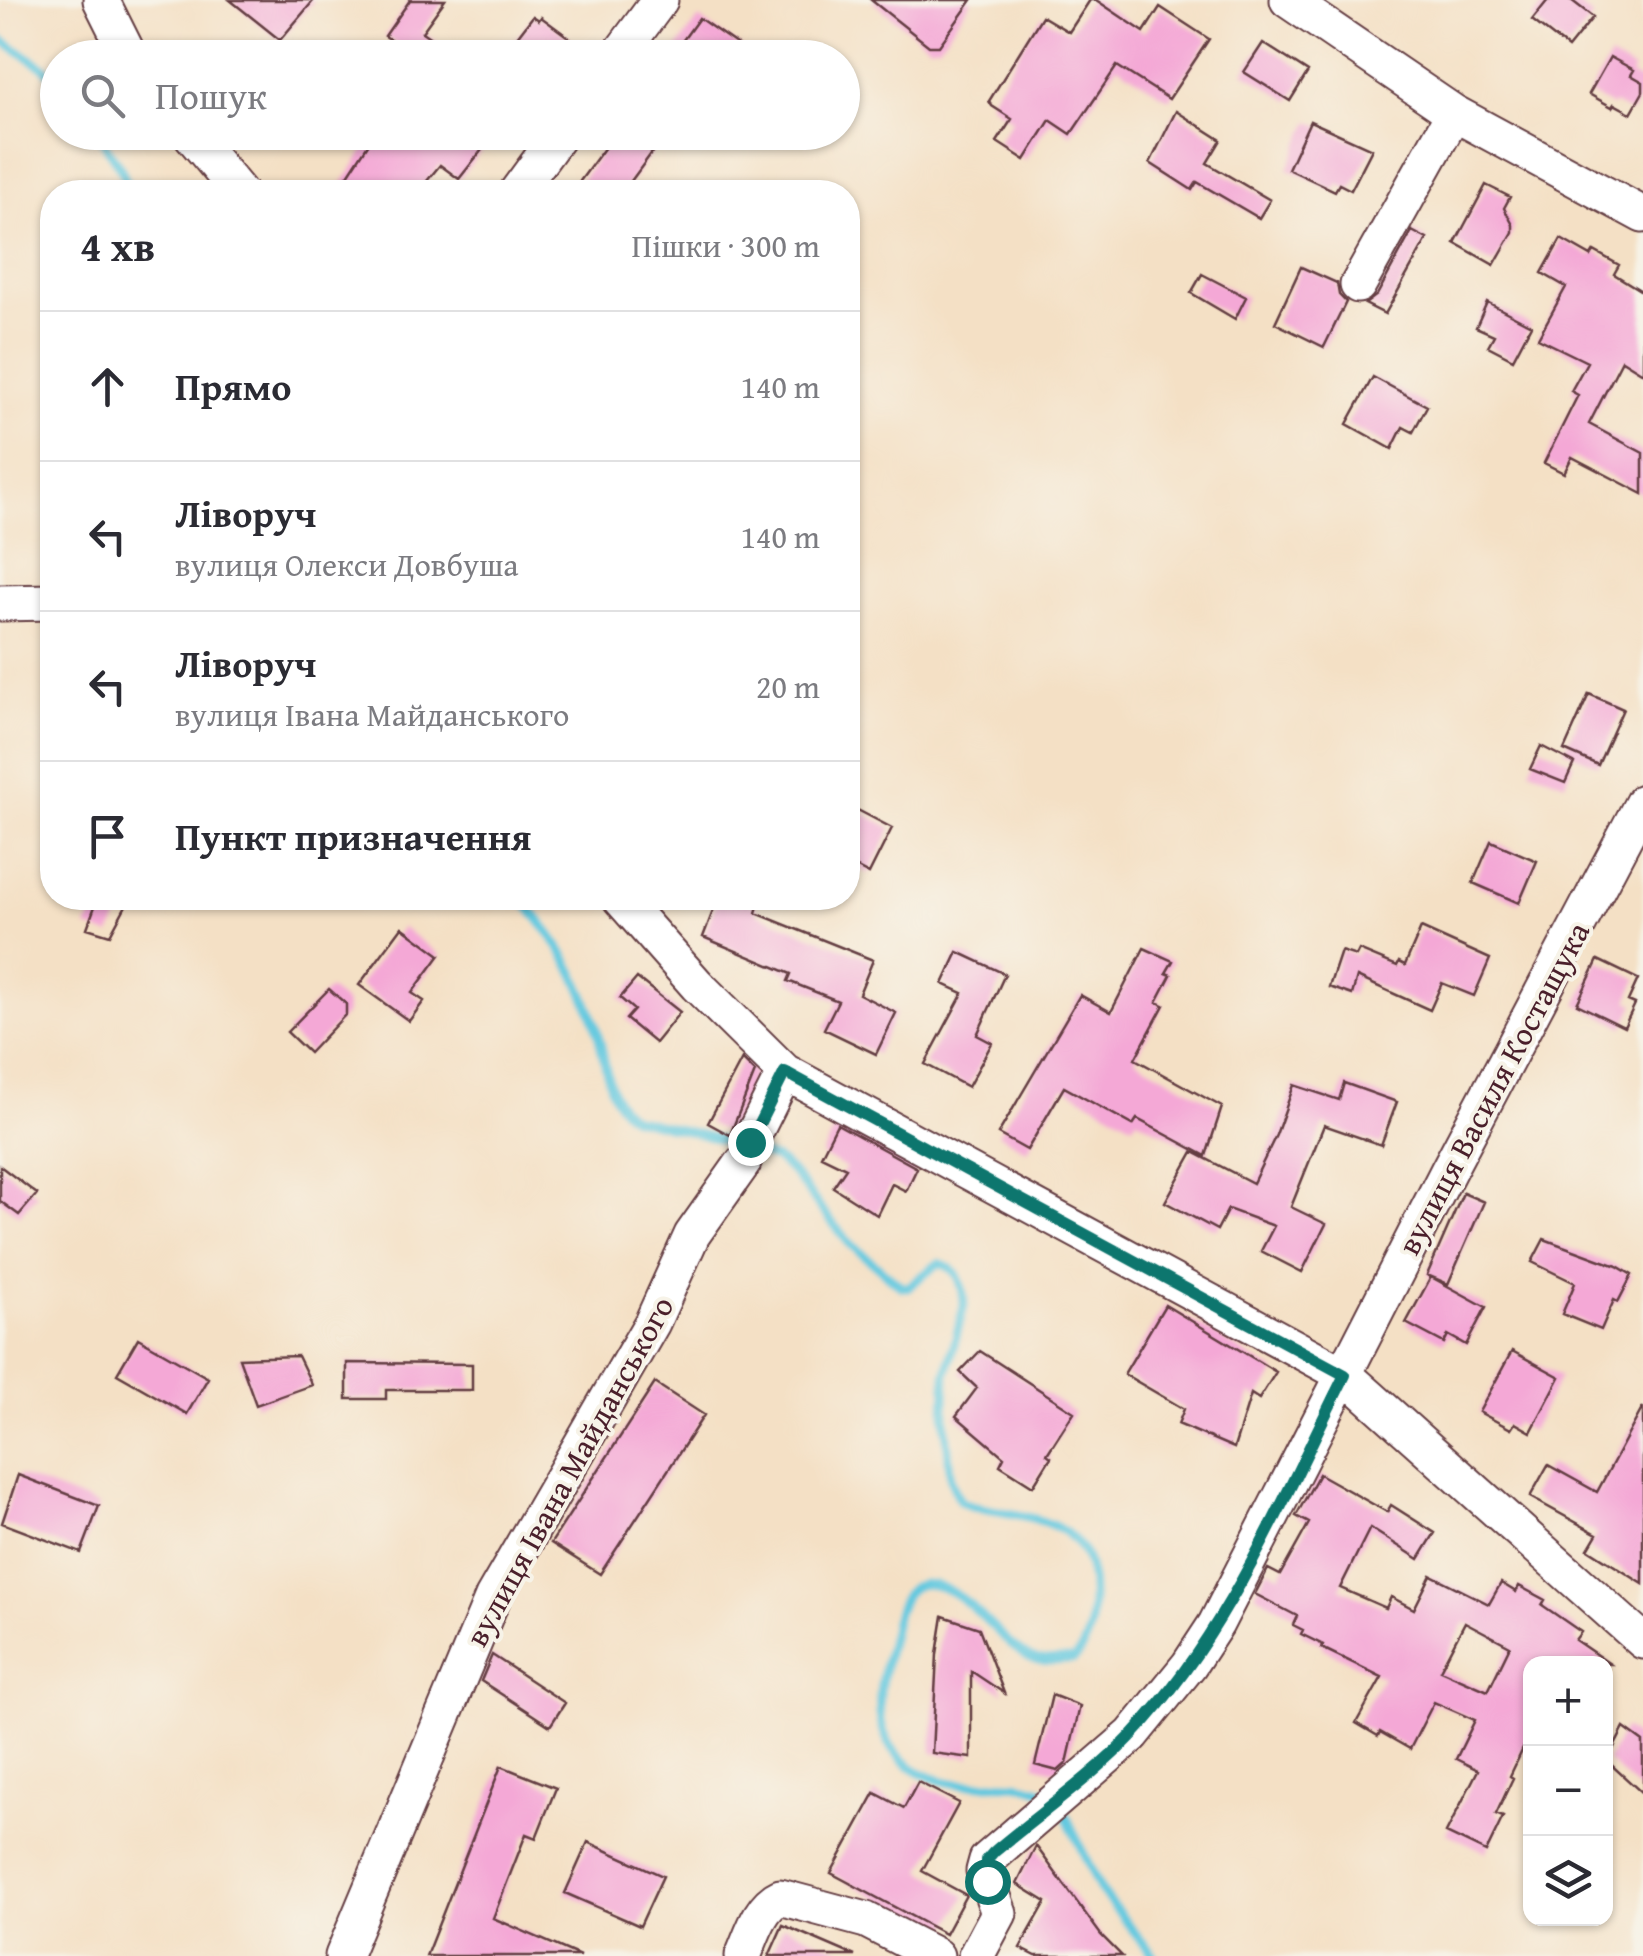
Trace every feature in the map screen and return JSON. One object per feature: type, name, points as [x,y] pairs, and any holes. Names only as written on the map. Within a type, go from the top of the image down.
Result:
[{"type":"street","points":[[102,0],[121,40]]},
{"type":"street","points":[[630,40],[660,0]]},
{"type":"street","points":[[1288,0],[1454,113],[1643,215]]},
{"type":"street","points":[[1358,285],[1454,113]]},
{"type":"street","points":[[204,150],[229,180]]},
{"type":"street","points":[[526,180],[548,150]]},
{"type":"street","points":[[0,603],[40,602]]},
{"type":"street","name":"вулиця Василя Костащука","points":[[976,1956],[998,1913],[984,1871],[987,1860],[1132,1735],[1160,1704],[1216,1624],[1643,802]]},
{"type":"street","points":[[631,910],[697,985],[785,1072],[1345,1375],[1643,1641]]},
{"type":"street","name":"вулиця Івана Майданського","points":[[343,1956],[492,1597],[652,1323],[692,1234],[747,1153],[785,1072]]},
{"type":"street","points":[[742,1956],[764,1910],[780,1897],[866,1920],[936,1956]]},
{"type":"building","points":[[230,0],[314,0],[280,40]]},
{"type":"building","points":[[410,0],[445,0],[422,32],[434,40],[391,40],[385,36]]},
{"type":"building","points":[[871,0],[972,0],[939,46],[929,46]]},
{"type":"building","points":[[1090,0],[1096,0],[1144,32],[1160,7],[1209,39],[1169,99],[1117,66],[1071,134],[1050,120],[1025,160],[997,142],[1012,119],[989,101],[1042,16],[1069,32]]},
{"type":"building","points":[[1548,0],[1571,0],[1593,17],[1568,48],[1532,20]]},
{"type":"building","points":[[533,16],[539,20],[541,17],[572,40],[515,40]]},
{"type":"building","points":[[699,18],[730,40],[683,40]]},
{"type":"building","points":[[1263,43],[1308,72],[1290,101],[1244,72]]},
{"type":"building","points":[[1610,57],[1634,70],[1631,75],[1643,82],[1643,92],[1631,113],[1589,94]]},
{"type":"building","points":[[1176,111],[1221,140],[1207,163],[1270,200],[1259,218],[1197,182],[1192,190],[1150,163]]},
{"type":"building","points":[[1310,121],[1372,149],[1351,190],[1339,184],[1335,191],[1288,169]]},
{"type":"building","points":[[364,150],[482,150],[459,179],[440,165],[428,180],[345,180]]},
{"type":"building","points":[[603,150],[654,150],[632,180],[581,180]]},
{"type":"building","points":[[1486,185],[1510,197],[1504,208],[1513,225],[1513,232],[1494,265],[1455,243]]},
{"type":"building","points":[[1412,231],[1427,239],[1385,314],[1365,304],[1377,295]]},
{"type":"building","points":[[1561,239],[1591,256],[1594,251],[1619,265],[1614,274],[1643,292],[1643,373],[1622,360],[1589,424],[1643,453],[1643,494],[1572,457],[1564,473],[1544,463],[1578,395],[1571,391],[1587,362],[1538,338],[1566,287],[1542,273]]},
{"type":"building","points":[[1301,267],[1337,283],[1339,295],[1346,302],[1324,347],[1275,323]]},
{"type":"building","points":[[1202,274],[1246,297],[1235,319],[1191,293]]},
{"type":"building","points":[[1487,302],[1531,325],[1513,359],[1488,346],[1494,335],[1476,327]]},
{"type":"building","points":[[1373,377],[1427,406],[1413,432],[1403,427],[1392,449],[1347,424]]},
{"type":"building","points":[[1589,694],[1623,709],[1598,765],[1564,750]]},
{"type":"building","points":[[1541,746],[1574,763],[1565,783],[1530,769]]},
{"type":"building","points":[[860,811],[892,828],[869,874],[860,869]]},
{"type":"building","points":[[1491,841],[1537,861],[1519,903],[1473,883]]},
{"type":"building","points":[[94,910],[124,910],[110,935],[87,928]]},
{"type":"building","points":[[713,910],[757,910],[756,913],[873,960],[859,994],[896,1013],[876,1054],[824,1029],[838,1001],[788,981],[791,974],[703,937]]},
{"type":"building","points":[[402,927],[440,955],[412,993],[424,1001],[409,1021],[359,985]]},
{"type":"building","points":[[1421,928],[1490,959],[1474,996],[1442,983],[1430,1010],[1357,977],[1352,995],[1329,987],[1341,951],[1356,956],[1359,950],[1397,966],[1399,962],[1405,965]]},
{"type":"building","points":[[1144,948],[1173,961],[1166,973],[1171,975],[1157,1002],[1164,1005],[1135,1059],[1222,1107],[1206,1156],[1137,1119],[1133,1125],[1064,1087],[1027,1150],[998,1134],[1080,995],[1111,1012]]},
{"type":"building","points":[[958,952],[1005,974],[977,1035],[992,1043],[968,1087],[925,1064],[963,993],[943,984]]},
{"type":"building","points":[[1598,960],[1638,979],[1628,1001],[1635,1004],[1624,1027],[1577,1004]]},
{"type":"building","points":[[637,978],[680,1012],[655,1043],[626,1019],[634,1010],[620,998]]},
{"type":"building","points":[[329,989],[346,1004],[346,1014],[309,1053],[287,1032]]},
{"type":"building","points":[[742,1059],[755,1072],[730,1135],[708,1123]]},
{"type":"building","points":[[1344,1083],[1397,1102],[1381,1145],[1324,1125],[1291,1207],[1326,1224],[1302,1272],[1261,1251],[1274,1226],[1228,1209],[1217,1230],[1165,1202],[1193,1152],[1253,1183],[1294,1085],[1339,1100]]},
{"type":"building","points":[[837,1124],[917,1168],[906,1191],[892,1184],[877,1215],[833,1187],[846,1168],[821,1156]]},
{"type":"building","points":[[0,1166],[37,1194],[19,1215],[0,1201]]},
{"type":"building","points":[[1463,1193],[1484,1202],[1448,1284],[1427,1275]]},
{"type":"building","points":[[1544,1239],[1632,1275],[1618,1302],[1614,1300],[1601,1330],[1562,1314],[1575,1283],[1532,1262]]},
{"type":"building","points":[[1431,1277],[1486,1307],[1466,1345],[1448,1335],[1444,1343],[1406,1323]]},
{"type":"building","points":[[1165,1305],[1276,1372],[1259,1399],[1251,1394],[1234,1448],[1178,1424],[1184,1409],[1124,1374]]},
{"type":"building","points":[[138,1338],[208,1378],[187,1414],[117,1374]]},
{"type":"building","points":[[980,1351],[1074,1412],[1047,1454],[1051,1457],[1033,1486],[1000,1465],[1004,1457],[956,1416],[977,1388],[960,1372]]},
{"type":"building","points":[[1512,1351],[1560,1377],[1531,1432],[1515,1423],[1511,1429],[1479,1412]]},
{"type":"building","points":[[298,1356],[312,1385],[256,1405],[239,1358]]},
{"type":"building","points":[[347,1363],[472,1364],[472,1390],[386,1390],[386,1399],[347,1399]]},
{"type":"building","points":[[655,1383],[704,1415],[600,1574],[551,1543]]},
{"type":"building","points":[[1643,1407],[1643,1584],[1588,1549],[1597,1534],[1530,1497],[1548,1465],[1597,1492]]},
{"type":"building","points":[[1319,1474],[1387,1512],[1391,1505],[1435,1533],[1419,1559],[1370,1528],[1340,1588],[1386,1608],[1391,1597],[1414,1609],[1431,1575],[1489,1604],[1501,1583],[1516,1592],[1519,1586],[1545,1600],[1542,1605],[1581,1632],[1575,1640],[1598,1656],[1523,1656],[1523,1749],[1496,1814],[1503,1817],[1486,1852],[1446,1833],[1478,1770],[1456,1759],[1475,1720],[1434,1702],[1410,1749],[1380,1732],[1378,1736],[1356,1723],[1382,1677],[1322,1648],[1293,1625],[1297,1616],[1255,1594],[1268,1569],[1280,1575],[1309,1523],[1296,1516]],"holes":[[[1465,1622],[1510,1646],[1488,1691],[1440,1670]]]},
{"type":"building","points":[[18,1475],[99,1506],[81,1553],[2,1523]]},
{"type":"building","points":[[943,1616],[979,1628],[1004,1693],[971,1671],[971,1758],[932,1753]]},
{"type":"building","points":[[492,1655],[565,1703],[550,1726],[481,1681]]},
{"type":"building","points":[[1052,1695],[1080,1706],[1067,1763],[1058,1771],[1035,1765]]},
{"type":"building","points":[[1624,1728],[1643,1742],[1643,1794],[1613,1766],[1613,1749]]},
{"type":"building","points":[[501,1766],[556,1788],[536,1838],[526,1834],[493,1918],[580,1956],[426,1956]]},
{"type":"building","points":[[918,1782],[959,1803],[922,1871],[966,1895],[945,1934],[831,1873],[875,1793],[904,1808]]},
{"type":"building","points":[[588,1842],[663,1876],[640,1926],[565,1893]]},
{"type":"building","points":[[1036,1846],[1101,1935],[1122,1956],[1036,1956],[1020,1948],[1046,1902],[1017,1884]]},
{"type":"building","points":[[783,1925],[855,1956],[769,1956]]},
{"type":"waterway","points":[[0,39],[40,65]]},
{"type":"waterway","points":[[109,150],[125,180]]},
{"type":"waterway","points":[[531,910],[575,975],[595,1025],[610,1084],[625,1112],[634,1118],[776,1159],[791,1171],[848,1242],[902,1287],[908,1287],[939,1263],[959,1279],[964,1306],[946,1375],[951,1481],[960,1501],[1037,1520],[1072,1537],[1083,1552],[1090,1573],[1090,1624],[1074,1659],[1034,1659],[1017,1649],[954,1593],[917,1585],[906,1594],[896,1616],[882,1680],[880,1714],[890,1745],[907,1764],[922,1773],[955,1783],[1019,1785],[1052,1795]]},
{"type":"waterway","points":[[1062,1807],[1101,1891],[1154,1956]]},
{"type":"route","points":[[750,1142],[785,1072],[1345,1375],[1240,1582],[1190,1665],[1132,1735],[994,1852],[984,1871],[987,1881]]}]
